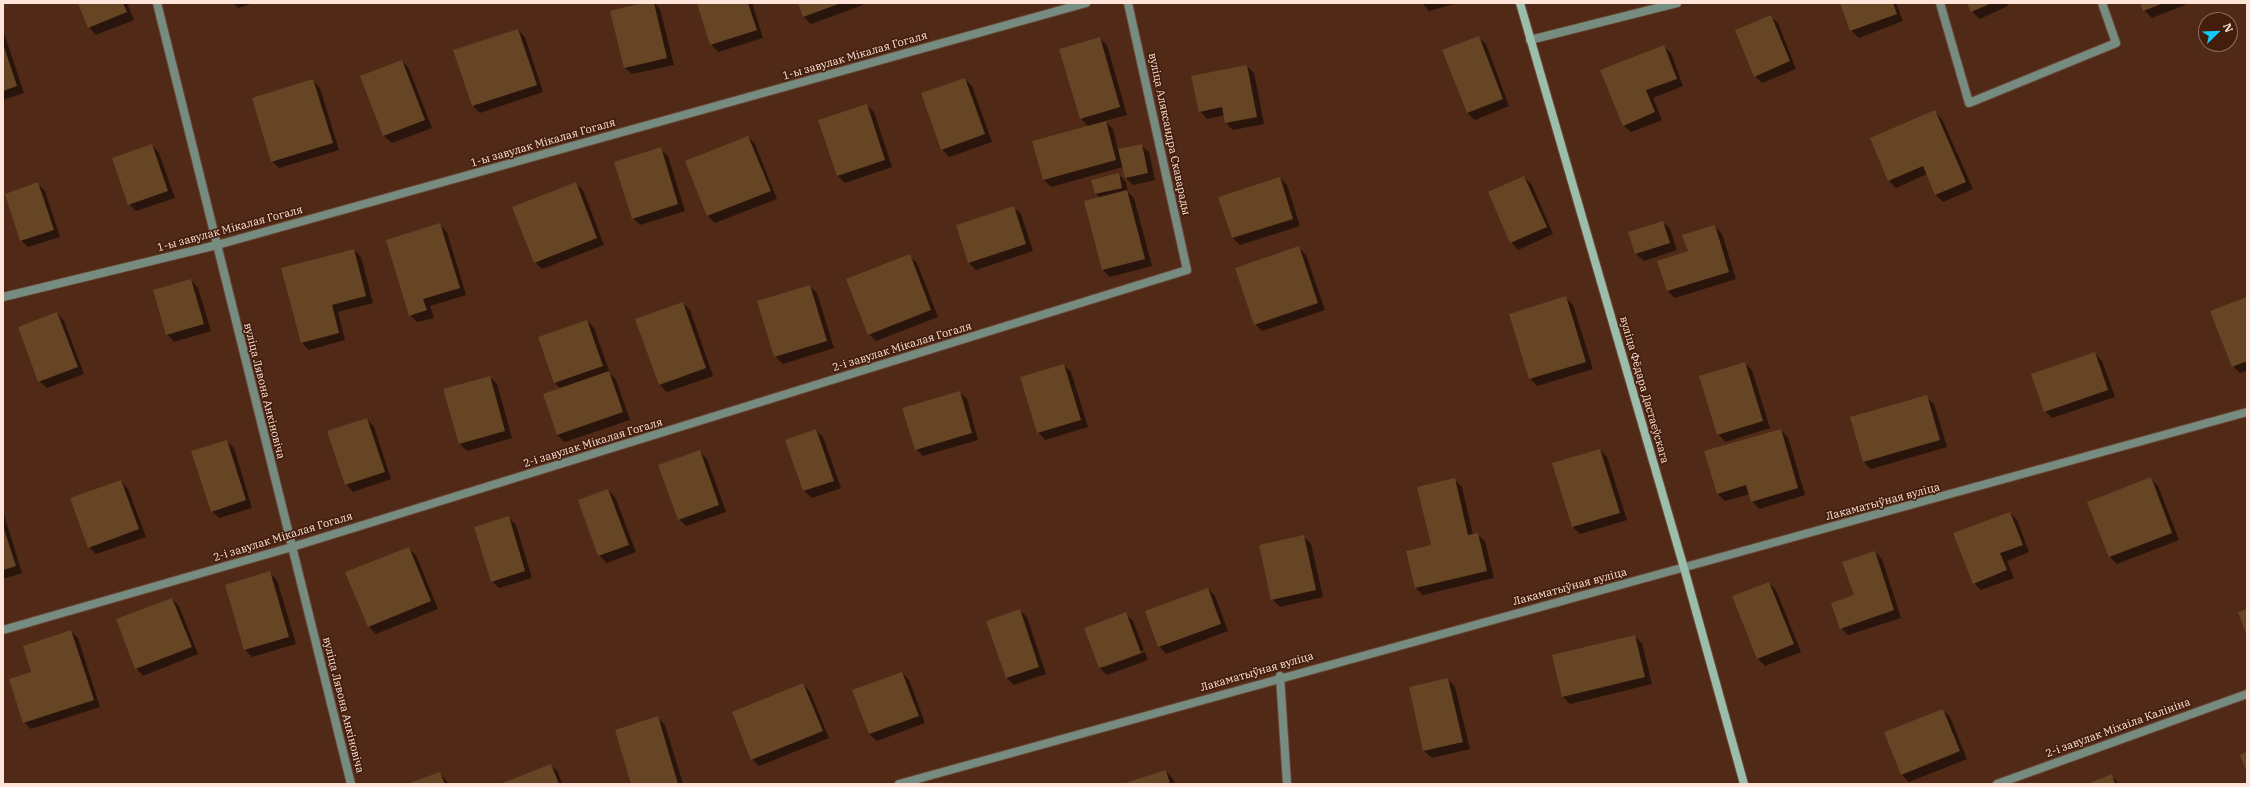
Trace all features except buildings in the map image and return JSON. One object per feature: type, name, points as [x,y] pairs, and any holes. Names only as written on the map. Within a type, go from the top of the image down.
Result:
[{"type":"street","name":"вуліца Лявона Анкіновіча","points":[[157,3],[351,784]]},
{"type":"street","name":"1-ы завулак Мікалая Гогаля","points":[[3,297],[217,246],[1086,3]]},
{"type":"street","name":"вуліца Аляксандра Скаварады","points":[[1128,3],[1187,270]]},
{"type":"street","name":"вуліца Фёдара Дастаеўскага","points":[[1520,3],[1684,568],[1744,784]]},
{"type":"street","points":[[1530,40],[1677,3]]},
{"type":"street","points":[[1940,3],[1969,103],[2116,43],[2102,3]]},
{"type":"street","name":"2-і завулак Мікалая Гогаля","points":[[3,630],[292,547],[1187,270]]},
{"type":"street","name":"Лакаматыўная вуліца","points":[[899,784],[1280,676],[1684,568],[2247,412]]},
{"type":"street","points":[[1280,676],[1287,784]]},
{"type":"street","name":"2-і завулак Міхаіла Калініна","points":[[1997,784],[2247,694]]}]
